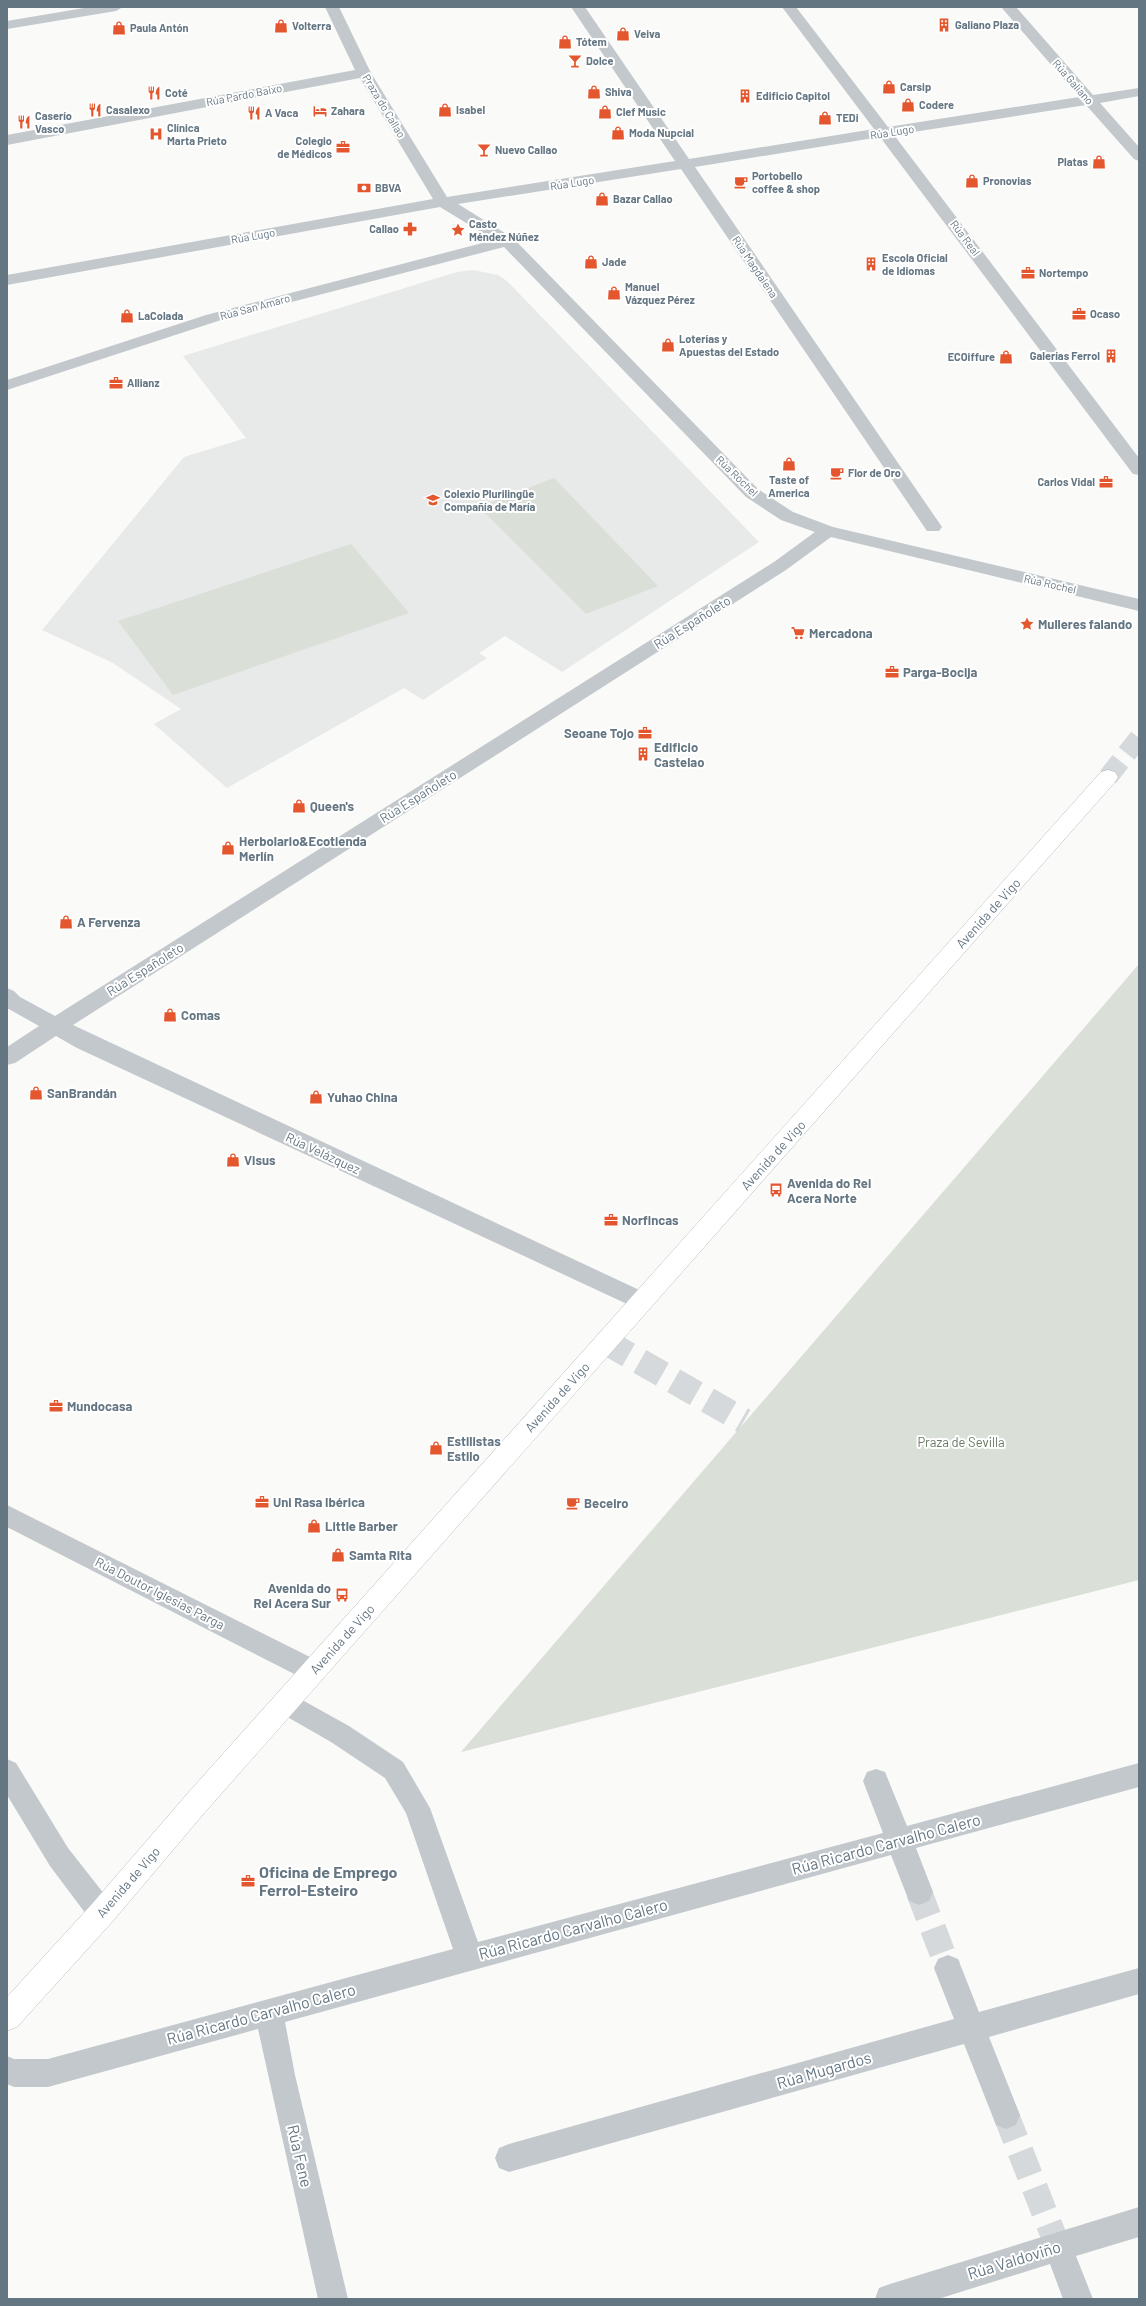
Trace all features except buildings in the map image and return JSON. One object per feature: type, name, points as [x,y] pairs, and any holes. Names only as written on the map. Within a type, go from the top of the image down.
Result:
[{"type":"main road","name":"Avenida de Vigo","points":[[7,2017],[102,1913],[313,1671],[1108,777]]},
{"type":"street","points":[[7,25],[116,7]]},
{"type":"street","name":"Praza do Callao","points":[[332,7],[364,73],[443,202]]},
{"type":"street","name":"Rúa Magdalena","points":[[578,7],[933,527]]},
{"type":"street","name":"Rúa Real","points":[[790,7],[1139,470]]},
{"type":"street","name":"Rúa Galiano","points":[[1008,7],[1139,156]]},
{"type":"street","name":"Rúa Pardo Baixo","points":[[7,140],[364,73]]},
{"type":"street","name":"Rúa Lugo","points":[[7,280],[443,202],[685,165],[1139,92]]},
{"type":"street","name":"Rúa Rochel","points":[[443,202],[507,241],[752,493],[787,516],[828,531],[1139,605]]},
{"type":"street","name":"Rúa San Amaro","points":[[7,385],[212,318],[507,241]]},
{"type":"street","name":"Rúa Españoleto","points":[[7,1057],[780,566],[828,531]]},
{"type":"street","name":"Rúa Velázquez","points":[[7,996],[13,1002],[85,1042],[642,1302]]},
{"type":"street","name":"Rúa Doutor Iglesias Parga","points":[[7,1515],[313,1671]]},
{"type":"street","points":[[286,1703],[340,1734],[394,1770],[417,1808],[470,1957]]},
{"type":"street","points":[[7,1771],[59,1857],[102,1913]]},
{"type":"street","name":"Rúa Ricardo Carvalho Calero","points":[[7,2070],[14,2073],[48,2073],[1139,1775]]},
{"type":"street","points":[[876,1781],[919,1892]]},
{"type":"street","points":[[948,1968],[1006,2115]]},
{"type":"street","name":"Rúa Mugardos","points":[[509,2158],[1139,1981]]},
{"type":"street","name":"Rúa Fene","points":[[269,2012],[283,2082],[333,2299]]},
{"type":"street","name":"Rúa Valdoviño","points":[[890,2299],[1139,2222]]},
{"type":"street","points":[[1058,2247],[1078,2299]]},
{"type":"shaded area","name":"Colexio Plurilingüe Compañía de María","points":[[473,270],[498,275],[507,281],[759,542],[562,672],[505,636],[479,653],[487,658],[423,700],[404,688],[227,788],[154,724],[181,709],[113,663],[42,630],[184,457],[246,438],[183,356],[457,272]]},
{"type":"green space","points":[[554,478],[658,586],[586,614],[479,507]]},
{"type":"green space","points":[[351,544],[409,613],[173,695],[118,621]]},
{"type":"green space","name":"Praza de Sevilla","points":[[1139,964],[1139,1580],[461,1752]]},
{"type":"tunnel","points":[[1108,777],[1139,738]]},
{"type":"tunnel","points":[[606,1342],[744,1421]]},
{"type":"tunnel","points":[[919,1892],[948,1968]]},
{"type":"tunnel","points":[[1006,2115],[1058,2247]]},
{"type":"place","name":"Galiano Plaza","points":[[944,25]]},
{"type":"place","name":"Volterra","points":[[281,26]]},
{"type":"place","name":"Paula Antón","points":[[119,28]]},
{"type":"place","name":"Veiva","points":[[623,34]]},
{"type":"place","name":"Tótem","points":[[565,42]]},
{"type":"place","name":"Dolce","points":[[575,61]]},
{"type":"place","name":"Carsip","points":[[889,87]]},
{"type":"place","name":"Shiva","points":[[594,92]]},
{"type":"place","name":"Coté","points":[[154,93]]},
{"type":"place","name":"Edificio Capitol","points":[[745,96]]},
{"type":"place","name":"Codere","points":[[908,105]]},
{"type":"place","name":"Casalexo","points":[[95,110]]},
{"type":"place","name":"Isabel","points":[[445,110]]},
{"type":"place","name":"Zahara","points":[[320,111]]},
{"type":"place","name":"Clef Music","points":[[605,112]]},
{"type":"place","name":"A Vaca","points":[[254,113]]},
{"type":"place","name":"TEDi","points":[[825,118]]},
{"type":"place","name":"Caserío Vasco","points":[[24,122]]},
{"type":"place","name":"Moda Nupcial","points":[[618,133]]},
{"type":"place","name":"Clínica Marta Prieto","points":[[156,134]]},
{"type":"place","name":"Colegio de Médicos","points":[[343,147]]},
{"type":"place","name":"Nuevo Callao","points":[[484,150]]},
{"type":"place","name":"Platas","points":[[1099,162]]},
{"type":"place","name":"Pronovias","points":[[972,181]]},
{"type":"place","name":"Portobello coffee & shop","points":[[741,182]]},
{"type":"place","name":"BBVA","points":[[364,188]]},
{"type":"place","name":"Bazar Callao","points":[[602,199]]},
{"type":"place","name":"Callao","points":[[410,229]]},
{"type":"place","name":"Casto Méndez Núñez","points":[[458,230]]},
{"type":"place","name":"Jade","points":[[591,262]]},
{"type":"place","name":"Escola Oficial de Idiomas","points":[[871,264]]},
{"type":"place","name":"Nortempo","points":[[1028,273]]},
{"type":"place","name":"Manuel Vázquez Pérez","points":[[614,293]]},
{"type":"place","name":"Ocaso","points":[[1079,314]]},
{"type":"place","name":"LaColada","points":[[127,316]]},
{"type":"place","name":"Loterías y Apuestas del Estado","points":[[668,345]]},
{"type":"place","name":"Galerías Ferrol","points":[[1111,356]]},
{"type":"place","name":"ECOiffure","points":[[1006,357]]},
{"type":"place","name":"Allianz","points":[[116,383]]},
{"type":"place","name":"Taste of America","points":[[789,464]]},
{"type":"place","name":"Flor de Oro","points":[[837,473]]},
{"type":"place","name":"Carlos Vidal","points":[[1106,482]]},
{"type":"place","name":"Colexio Plurilingüe Compañía de María","points":[[433,500]]},
{"type":"place","name":"Mulleres falando","points":[[1027,624]]},
{"type":"place","name":"Mercadona","points":[[798,633]]},
{"type":"place","name":"Parga-Bocija","points":[[892,672]]},
{"type":"place","name":"Seoane Tojo","points":[[645,733]]},
{"type":"place","name":"Edificio Castelao","points":[[643,754]]},
{"type":"place","name":"Queen's","points":[[299,806]]},
{"type":"place","name":"Herbolario&Ecotienda Merlín","points":[[228,848]]},
{"type":"place","name":"A Fervenza","points":[[66,922]]},
{"type":"place","name":"Comas","points":[[170,1015]]},
{"type":"place","name":"SanBrandán","points":[[36,1093]]},
{"type":"place","name":"Yuhao China","points":[[316,1097]]},
{"type":"place","name":"Visus","points":[[233,1160]]},
{"type":"place","name":"Avenida do Rei Acera Norte","points":[[776,1190]]},
{"type":"place","name":"Norfincas","points":[[611,1220]]},
{"type":"place","name":"Mundocasa","points":[[56,1406]]},
{"type":"place","name":"Estilistas Estilo","points":[[436,1448]]},
{"type":"place","name":"Uni Rasa Ibérica","points":[[262,1502]]},
{"type":"place","name":"Beceiro","points":[[573,1503]]},
{"type":"place","name":"Little Barber","points":[[314,1526]]},
{"type":"place","name":"Samta Rita","points":[[338,1555]]},
{"type":"place","name":"Avenida do Rei Acera Sur","points":[[342,1595]]},
{"type":"place","name":"Oficina de Emprego Ferrol-Esteiro","points":[[248,1881]]}]
